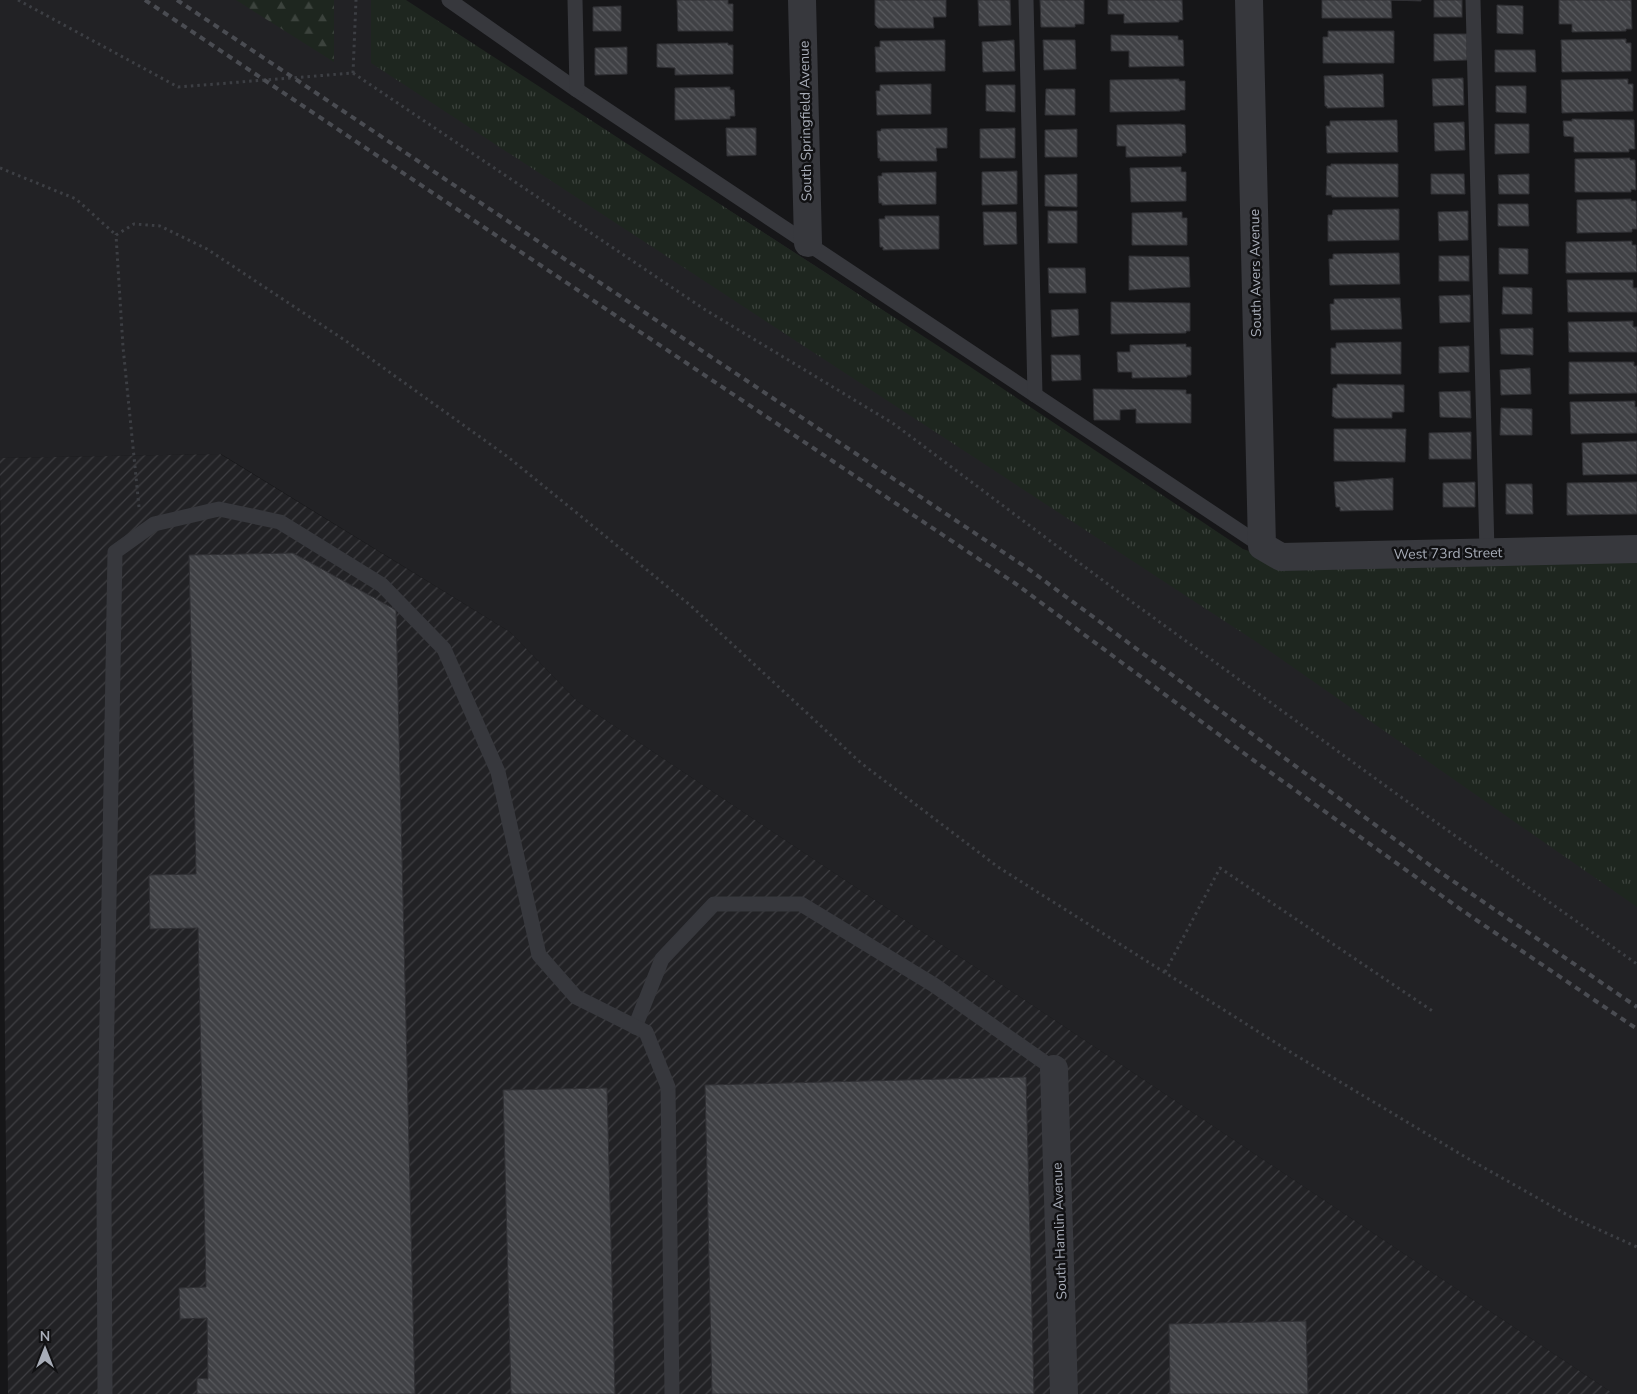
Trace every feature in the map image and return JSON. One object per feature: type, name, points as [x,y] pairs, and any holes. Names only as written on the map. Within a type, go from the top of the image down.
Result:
[{"type":"street","name":"South Springfield Avenue","points":[[802,0],[808,243]]},
{"type":"street","name":"South Avers Avenue","points":[[1249,0],[1262,546]]},
{"type":"street","name":"West 73rd Street","points":[[1262,546],[1281,557],[1637,549]]},
{"type":"street","name":"South Hamlin Avenue","points":[[1054,1069],[1064,1394]]},
{"type":"lane","points":[[449,0],[577,90],[1262,546]]},
{"type":"lane","points":[[575,0],[577,90]]},
{"type":"lane","points":[[1026,0],[1035,395]]},
{"type":"lane","points":[[1473,0],[1487,552]]},
{"type":"lane","points":[[105,1394],[104,1190],[115,552],[154,524],[219,509],[280,522],[382,585],[444,649],[498,772],[539,955],[576,997],[646,1032],[668,1087],[672,1394]]},
{"type":"lane","points":[[635,1027],[662,960],[714,904],[801,904],[934,985],[1054,1069]]},
{"type":"path","points":[[18,0],[178,88],[353,73],[704,309],[894,424],[1161,623],[1423,813],[1637,964]]},
{"type":"path","points":[[353,73],[356,0]]},
{"type":"path","points":[[0,168],[76,199],[116,235],[122,347],[141,534]]},
{"type":"path","points":[[116,235],[134,224],[160,226],[206,249],[346,341],[508,457],[690,605],[861,762],[998,867],[1292,1053],[1467,1158],[1571,1217],[1637,1247]]},
{"type":"path","points":[[1165,972],[1220,868],[1434,1012]]},
{"type":"shaded area","points":[[0,0],[402,0],[828,274],[1637,811],[1637,1394],[1614,1394],[577,701],[510,632],[221,454],[0,458]]},
{"type":"shaded area","points":[[220,454],[510,632],[577,701],[1614,1394],[8,1394],[0,458]]},
{"type":"green space","points":[[236,0],[334,0],[334,62]]},
{"type":"green space","points":[[371,0],[406,0],[969,366],[1243,549],[1282,562],[1637,557],[1637,907],[1258,643],[371,63]]},
{"type":"building","points":[[677,0],[728,0],[728,4],[733,4],[733,31],[678,31]]},
{"type":"building","points":[[875,0],[946,0],[946,17],[933,17],[934,28],[878,28],[875,25]]},
{"type":"building","points":[[978,0],[1010,0],[1011,25],[979,26]]},
{"type":"building","points":[[1040,0],[1084,0],[1084,24],[1075,24],[1075,27],[1041,27]]},
{"type":"building","points":[[1108,0],[1182,0],[1183,20],[1179,20],[1179,22],[1124,23],[1124,14],[1108,14]]},
{"type":"building","points":[[1322,0],[1391,0],[1392,18],[1322,18]]},
{"type":"building","points":[[1434,0],[1462,0],[1462,17],[1434,17]]},
{"type":"building","points":[[1559,0],[1631,0],[1632,29],[1626,29],[1626,31],[1572,32],[1572,24],[1559,24]]},
{"type":"building","points":[[1497,5],[1523,6],[1523,34],[1497,33]]},
{"type":"building","points":[[621,6],[621,31],[593,31],[593,7]]},
{"type":"building","points":[[1328,31],[1394,31],[1394,63],[1323,63],[1323,37],[1328,37]]},
{"type":"building","points":[[1434,34],[1467,34],[1467,60],[1434,61]]},
{"type":"building","points":[[1111,35],[1178,36],[1178,40],[1183,40],[1184,66],[1129,67],[1129,51],[1111,51]]},
{"type":"building","points":[[1626,39],[1626,43],[1631,43],[1631,71],[1562,72],[1561,40]]},
{"type":"building","points":[[945,40],[945,71],[876,72],[875,47],[880,47],[880,41]]},
{"type":"building","points":[[1014,40],[1015,71],[983,72],[982,42]]},
{"type":"building","points":[[1043,40],[1075,40],[1076,69],[1044,70]]},
{"type":"building","points":[[728,43],[728,45],[733,45],[733,74],[675,75],[675,68],[657,67],[657,44]]},
{"type":"building","points":[[627,47],[627,74],[595,75],[595,48]]},
{"type":"building","points":[[1495,50],[1535,50],[1536,72],[1495,72]]},
{"type":"building","points":[[1383,74],[1384,107],[1327,108],[1325,106],[1324,76]]},
{"type":"building","points":[[1463,78],[1464,105],[1433,106],[1432,79]]},
{"type":"building","points":[[1179,79],[1179,81],[1185,81],[1185,110],[1110,112],[1110,80]]},
{"type":"building","points":[[1628,79],[1628,84],[1633,84],[1633,111],[1562,113],[1561,80]]},
{"type":"building","points":[[931,84],[931,114],[877,115],[876,91],[880,91],[880,85]]},
{"type":"building","points":[[986,85],[1015,85],[1015,112],[986,111]]},
{"type":"building","points":[[1496,86],[1526,86],[1526,113],[1496,112]]},
{"type":"building","points":[[730,87],[730,90],[734,90],[735,116],[730,116],[730,119],[675,120],[675,88]]},
{"type":"building","points":[[1046,89],[1075,89],[1075,115],[1045,115]]},
{"type":"building","points":[[1572,119],[1634,120],[1635,149],[1629,149],[1629,152],[1574,152],[1574,137],[1564,136],[1563,121],[1572,121]]},
{"type":"building","points":[[1397,120],[1398,152],[1327,153],[1326,126],[1330,126],[1330,121]]},
{"type":"building","points":[[1464,122],[1465,150],[1435,151],[1434,123]]},
{"type":"building","points":[[1495,124],[1529,124],[1529,153],[1495,154]]},
{"type":"building","points":[[1117,125],[1185,125],[1186,153],[1182,153],[1182,156],[1126,157],[1126,146],[1117,146]]},
{"type":"building","points":[[726,128],[756,128],[756,155],[727,156]]},
{"type":"building","points":[[947,128],[947,148],[936,148],[937,161],[880,161],[880,158],[878,158],[877,131],[881,131],[881,129]]},
{"type":"building","points":[[1015,128],[1015,158],[980,158],[980,129]]},
{"type":"building","points":[[1077,129],[1077,157],[1045,157],[1045,130]]},
{"type":"building","points":[[1630,158],[1630,160],[1635,160],[1636,190],[1631,189],[1631,192],[1575,192],[1575,159]]},
{"type":"building","points":[[1331,164],[1398,164],[1398,197],[1332,197],[1332,195],[1326,195],[1327,166],[1331,166]]},
{"type":"building","points":[[1181,167],[1181,172],[1186,172],[1186,201],[1131,202],[1130,168]]},
{"type":"building","points":[[1017,171],[1017,204],[982,205],[982,172]]},
{"type":"building","points":[[936,172],[936,204],[882,205],[882,203],[879,203],[878,176],[882,176],[882,173]]},
{"type":"building","points":[[1077,174],[1077,207],[1045,206],[1045,175]]},
{"type":"building","points":[[1431,174],[1464,174],[1465,194],[1431,194]]},
{"type":"building","points":[[1529,174],[1529,194],[1499,194],[1498,175]]},
{"type":"building","points":[[1631,199],[1631,201],[1636,201],[1637,229],[1632,229],[1632,232],[1577,233],[1577,200]]},
{"type":"building","points":[[1498,204],[1528,204],[1529,226],[1498,226]]},
{"type":"building","points":[[1399,209],[1399,240],[1328,241],[1328,215],[1332,215],[1333,210]]},
{"type":"building","points":[[1048,211],[1077,211],[1077,243],[1048,243]]},
{"type":"building","points":[[1468,211],[1468,240],[1439,241],[1438,212]]},
{"type":"building","points":[[983,212],[1016,212],[1017,244],[984,245]]},
{"type":"building","points":[[1182,212],[1182,218],[1187,218],[1187,245],[1132,245],[1132,213]]},
{"type":"building","points":[[885,216],[939,216],[939,249],[883,250],[883,247],[880,247],[879,219],[885,219]]},
{"type":"building","points":[[1632,241],[1632,245],[1636,245],[1637,272],[1566,273],[1566,242]]},
{"type":"building","points":[[1499,248],[1528,249],[1528,274],[1499,274]]},
{"type":"building","points":[[1399,253],[1400,284],[1330,285],[1329,259],[1333,259],[1333,254]]},
{"type":"building","points":[[1129,256],[1189,257],[1190,287],[1129,290]]},
{"type":"building","points":[[1439,256],[1469,256],[1469,281],[1439,281]]},
{"type":"building","points":[[1048,268],[1085,268],[1086,293],[1049,293]]},
{"type":"building","points":[[1567,280],[1633,280],[1633,288],[1637,288],[1637,312],[1568,312]]},
{"type":"building","points":[[1503,287],[1532,288],[1532,314],[1502,314]]},
{"type":"building","points":[[1470,295],[1470,322],[1440,323],[1439,296]]},
{"type":"building","points":[[1400,298],[1402,329],[1331,330],[1330,304],[1334,304],[1334,299]]},
{"type":"building","points":[[1111,302],[1190,303],[1190,331],[1186,331],[1186,333],[1111,334]]},
{"type":"building","points":[[1078,309],[1079,335],[1052,337],[1051,310]]},
{"type":"building","points":[[1633,321],[1633,327],[1637,327],[1637,352],[1569,352],[1568,322]]},
{"type":"building","points":[[1533,328],[1533,355],[1501,354],[1500,329]]},
{"type":"building","points":[[1401,342],[1401,374],[1331,374],[1331,348],[1336,348],[1336,343]]},
{"type":"building","points":[[1186,344],[1186,347],[1191,347],[1191,375],[1187,375],[1187,377],[1132,378],[1132,372],[1118,372],[1117,352],[1130,352],[1130,345]]},
{"type":"building","points":[[1469,346],[1469,372],[1439,373],[1439,347]]},
{"type":"building","points":[[1051,355],[1080,355],[1081,380],[1052,381]]},
{"type":"building","points":[[1569,362],[1634,362],[1634,366],[1637,366],[1637,393],[1569,394]]},
{"type":"building","points":[[1530,368],[1531,394],[1501,395],[1500,370]]},
{"type":"building","points":[[1337,384],[1404,385],[1404,412],[1392,412],[1392,418],[1336,418],[1332,416],[1333,388],[1337,388]]},
{"type":"building","points":[[1093,389],[1186,390],[1186,394],[1191,394],[1191,423],[1136,423],[1136,409],[1120,410],[1120,420],[1094,420]]},
{"type":"building","points":[[1470,391],[1471,418],[1440,417],[1439,392]]},
{"type":"building","points":[[1635,401],[1635,407],[1637,407],[1637,433],[1571,434],[1570,402]]},
{"type":"building","points":[[1501,408],[1532,409],[1532,435],[1500,435]]},
{"type":"building","points":[[1334,429],[1406,429],[1405,462],[1334,461]]},
{"type":"building","points":[[1471,432],[1471,459],[1429,459],[1429,433]]},
{"type":"building","points":[[1637,441],[1637,474],[1583,475],[1582,443]]},
{"type":"building","points":[[1393,478],[1393,510],[1340,511],[1340,507],[1336,507],[1334,482]]},
{"type":"building","points":[[1475,482],[1475,507],[1443,507],[1443,483]]},
{"type":"building","points":[[1637,482],[1637,514],[1567,515],[1567,483]]},
{"type":"building","points":[[1506,484],[1532,484],[1533,514],[1506,514]]},
{"type":"building","points":[[293,553],[396,610],[415,1394],[197,1394],[197,1378],[208,1379],[207,1318],[180,1319],[179,1288],[206,1287],[198,928],[150,929],[149,875],[196,874],[189,555]]},
{"type":"building","points":[[1026,1077],[1034,1394],[712,1394],[705,1085]]},
{"type":"building","points":[[607,1088],[615,1394],[511,1394],[503,1090]]},
{"type":"building","points":[[1306,1321],[1308,1394],[1170,1394],[1169,1324]]},
{"type":"railway","points":[[145,0],[1016,584],[1245,754],[1463,911],[1637,1029]]},
{"type":"railway","points":[[177,0],[1027,568],[1431,866],[1637,1007]]}]
